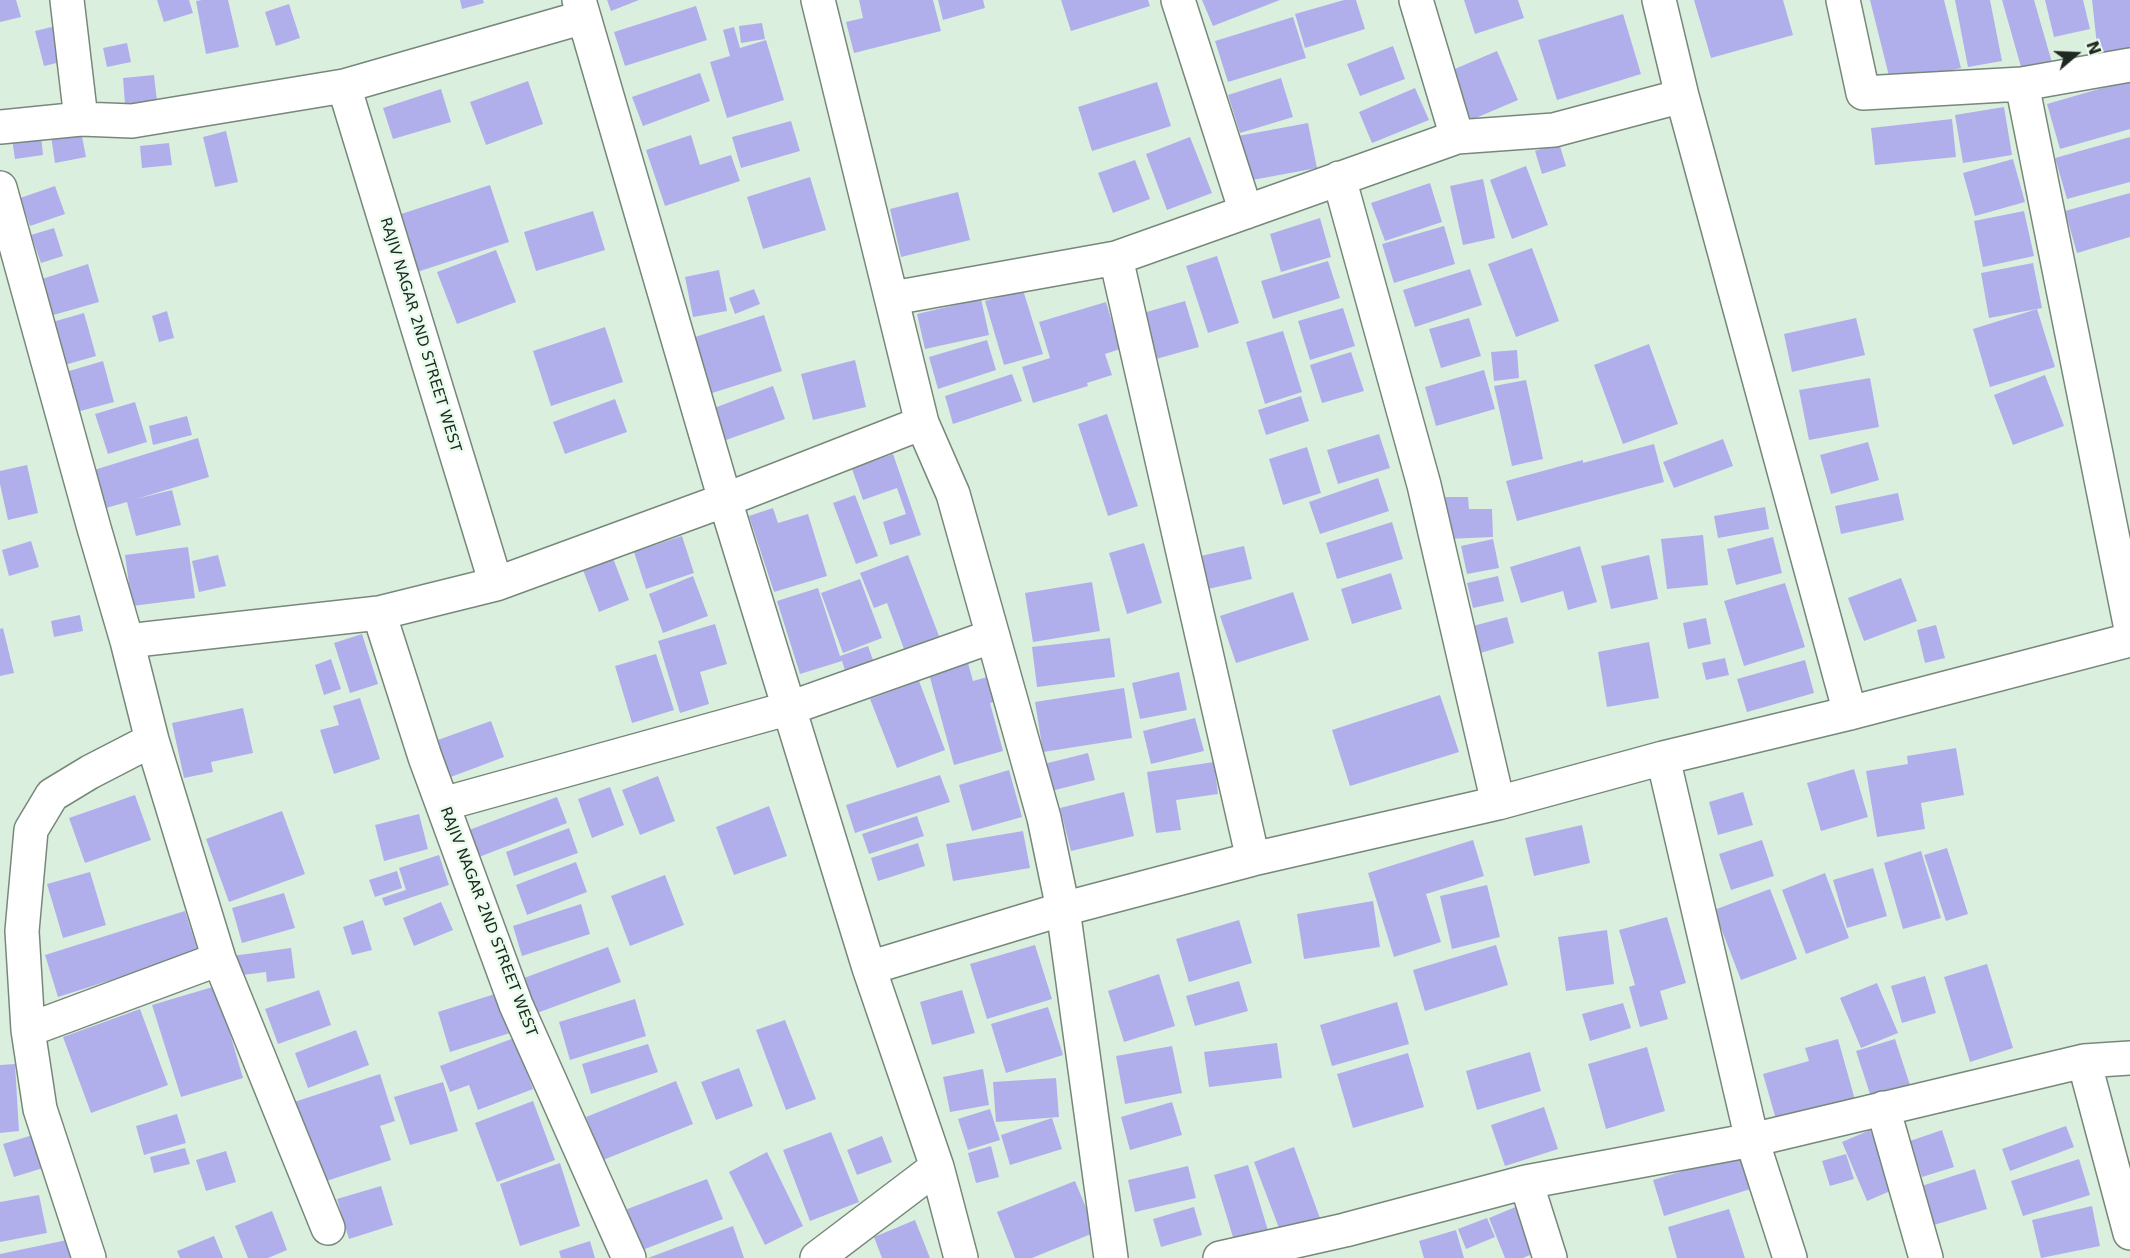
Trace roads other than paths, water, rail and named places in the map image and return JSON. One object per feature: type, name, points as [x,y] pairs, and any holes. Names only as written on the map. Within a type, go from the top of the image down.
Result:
[{"type":"street","points":[[67,0],[81,119]]},
{"type":"street","points":[[818,0],[922,423],[952,494],[1044,818],[1063,909],[1111,1258]]},
{"type":"street","points":[[1178,0],[1245,212]]},
{"type":"street","points":[[1416,0],[1456,137]]},
{"type":"street","points":[[1659,0],[1682,96],[1850,713]]},
{"type":"street","points":[[1843,0],[1863,93],[2022,84],[2130,65]]},
{"type":"street","points":[[0,127],[81,119],[132,121],[344,86],[582,8],[725,500],[869,968],[937,1167],[961,1258]]},
{"type":"street","points":[[2022,84],[2130,624]]},
{"type":"street","name":"RAJIV NAGAR 2ND STREET WEST","points":[[344,86],[496,584]]},
{"type":"street","points":[[893,298],[1116,258],[1456,137],[1554,130],[1682,96]]},
{"type":"street","points":[[1339,178],[1424,485],[1498,802]]},
{"type":"street","points":[[0,188],[94,528],[128,641],[152,740],[219,959],[328,1228]]},
{"type":"street","points":[[1116,258],[1253,859]]},
{"type":"street","points":[[128,641],[379,613],[496,584],[725,500],[922,423]]},
{"type":"street","name":"RAJIV NAGAR 2ND STREET WEST","points":[[379,613],[425,757],[516,1005],[629,1258]]},
{"type":"street","points":[[443,804],[790,708],[993,636]]},
{"type":"street","points":[[869,968],[1063,909],[1253,859],[1498,802],[2130,640]]},
{"type":"street","points":[[89,1258],[40,1109],[28,1030],[22,931],[31,830],[52,795],[90,772],[152,740]]},
{"type":"street","points":[[1663,758],[1752,1140],[1790,1258]]},
{"type":"street","points":[[28,1030],[219,959]]},
{"type":"street","points":[[1220,1258],[1348,1244],[1526,1182],[1752,1140],[2084,1061],[2130,1058]]},
{"type":"street","points":[[2084,1061],[2130,1233]]},
{"type":"street","points":[[1883,1108],[1926,1258]]},
{"type":"street","points":[[817,1258],[937,1167]]},
{"type":"street","points":[[1526,1182],[1550,1258]]}]
